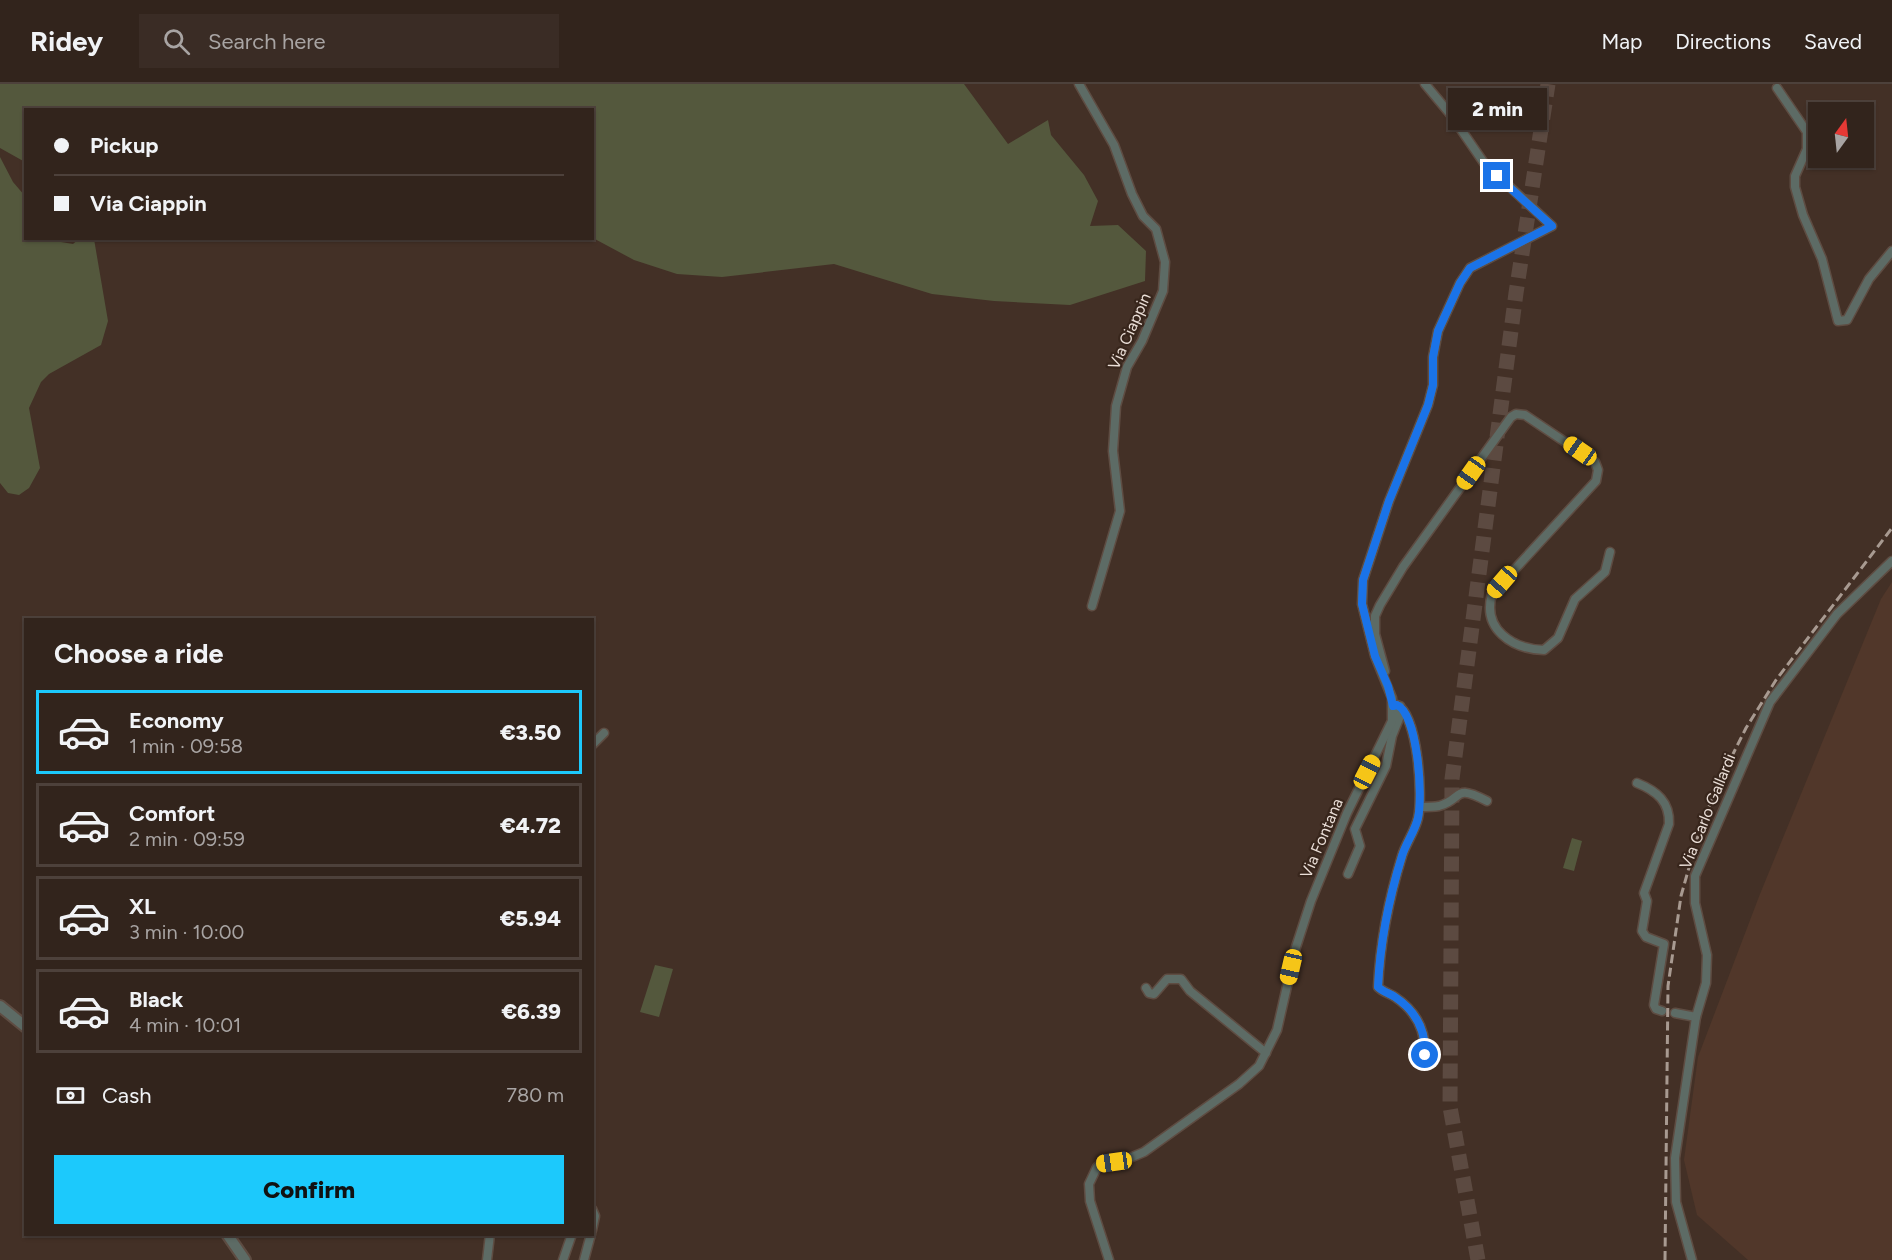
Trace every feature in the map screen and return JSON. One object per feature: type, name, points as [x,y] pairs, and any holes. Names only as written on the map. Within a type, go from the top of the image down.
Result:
[{"type":"street","name":"Via Ciappin","points":[[1079,84],[1114,146],[1120,167],[1143,216],[1156,230],[1165,262],[1163,291],[1143,341],[1127,367],[1116,406],[1113,451],[1120,511],[1092,606]]},
{"type":"street","name":"Via Fontana","points":[[1109,1260],[1090,1201],[1089,1184],[1097,1167],[1144,1152],[1239,1084],[1259,1066],[1277,1030],[1293,957],[1311,901],[1347,813],[1388,732],[1397,706],[1375,656],[1362,604],[1363,580],[1389,501],[1428,405],[1433,385],[1433,357],[1438,331],[1460,283],[1470,268],[1552,226],[1484,163],[1452,115],[1425,84]]},
{"type":"street","points":[[1777,88],[1807,132],[1807,149],[1795,176],[1795,187],[1803,215],[1822,259],[1838,321],[1847,320],[1869,279],[1892,251]]},
{"type":"street","points":[[1385,677],[1385,664],[1375,634],[1374,616],[1403,567],[1505,425],[1516,414],[1525,415],[1565,441],[1595,462],[1598,470],[1596,481],[1590,490],[1560,518],[1492,594],[1493,626],[1512,642],[1532,650],[1544,650],[1558,638],[1575,599],[1605,572],[1610,552]]},
{"type":"street","name":"Via Carlo Gallardi","points":[[1692,1260],[1676,1202],[1674,1180],[1696,1017],[1706,983],[1707,955],[1695,903],[1695,882],[1723,809],[1770,702],[1804,654],[1837,614],[1892,561]]},
{"type":"street","points":[[1397,706],[1415,744],[1420,768],[1420,807],[1418,821],[1407,842],[1394,884],[1378,987],[1394,996],[1421,1023],[1426,1039],[1425,1055]]},
{"type":"street","points":[[1348,874],[1360,846],[1355,829],[1386,766],[1392,736],[1400,716],[1397,706]]},
{"type":"street","points":[[594,743],[604,733]]},
{"type":"street","points":[[1637,783],[1655,791],[1669,814],[1669,824],[1644,893],[1647,901],[1642,931],[1646,937],[1664,944],[1654,1005],[1656,1009],[1662,1011]]},
{"type":"street","points":[[1420,807],[1441,806],[1455,795],[1465,793],[1487,801]]},
{"type":"street","points":[[1146,988],[1149,993],[1154,994],[1167,980],[1181,979],[1190,991],[1266,1053]]},
{"type":"street","points":[[0,1006],[24,1025]]},
{"type":"street","points":[[1675,1012],[1696,1017]]},
{"type":"street","points":[[228,1236],[245,1260]]},
{"type":"street","points":[[487,1260],[490,1236]]},
{"type":"street","points":[[562,1260],[571,1236]]},
{"type":"street","points":[[584,1260],[591,1236]]},
{"type":"shaded area","points":[[1892,582],[1892,1260],[1748,1260],[1697,1215],[1684,1160],[1698,1057],[1760,894],[1881,599]]},
{"type":"green space","points":[[0,84],[964,84],[1008,144],[1048,120],[1051,135],[1084,175],[1098,201],[1090,226],[1118,225],[1146,251],[1145,281],[1070,305],[994,301],[932,294],[834,264],[722,277],[677,274],[634,260],[594,239],[594,108],[24,108],[24,161],[0,148]]},
{"type":"green space","points":[[0,157],[13,182],[24,195],[24,240],[61,240],[61,242],[73,244],[78,240],[94,240],[108,321],[101,345],[49,374],[41,382],[29,408],[40,468],[29,488],[19,495],[8,493],[0,483]]},
{"type":"green space","points":[[1572,838],[1582,841],[1574,871],[1563,868]]},
{"type":"green space","points":[[655,965],[673,969],[659,1017],[640,1012]]},
{"type":"tunnel","points":[[1478,1260],[1450,1107],[1452,779],[1516,293],[1548,84]]},
{"type":"railway","points":[[1665,1260],[1668,986],[1681,896],[1701,825],[1746,728],[1776,680],[1892,528]]},
{"type":"route","points":[[1425,1055],[1426,1039],[1421,1023],[1394,996],[1378,987],[1378,972],[1394,884],[1407,842],[1418,821],[1421,794],[1420,768],[1415,744],[1403,709],[1397,705],[1393,706],[1385,677],[1375,656],[1362,604],[1363,580],[1389,501],[1422,425],[1433,385],[1433,357],[1438,331],[1460,283],[1470,268],[1487,257],[1515,247],[1552,226],[1497,176]]}]
